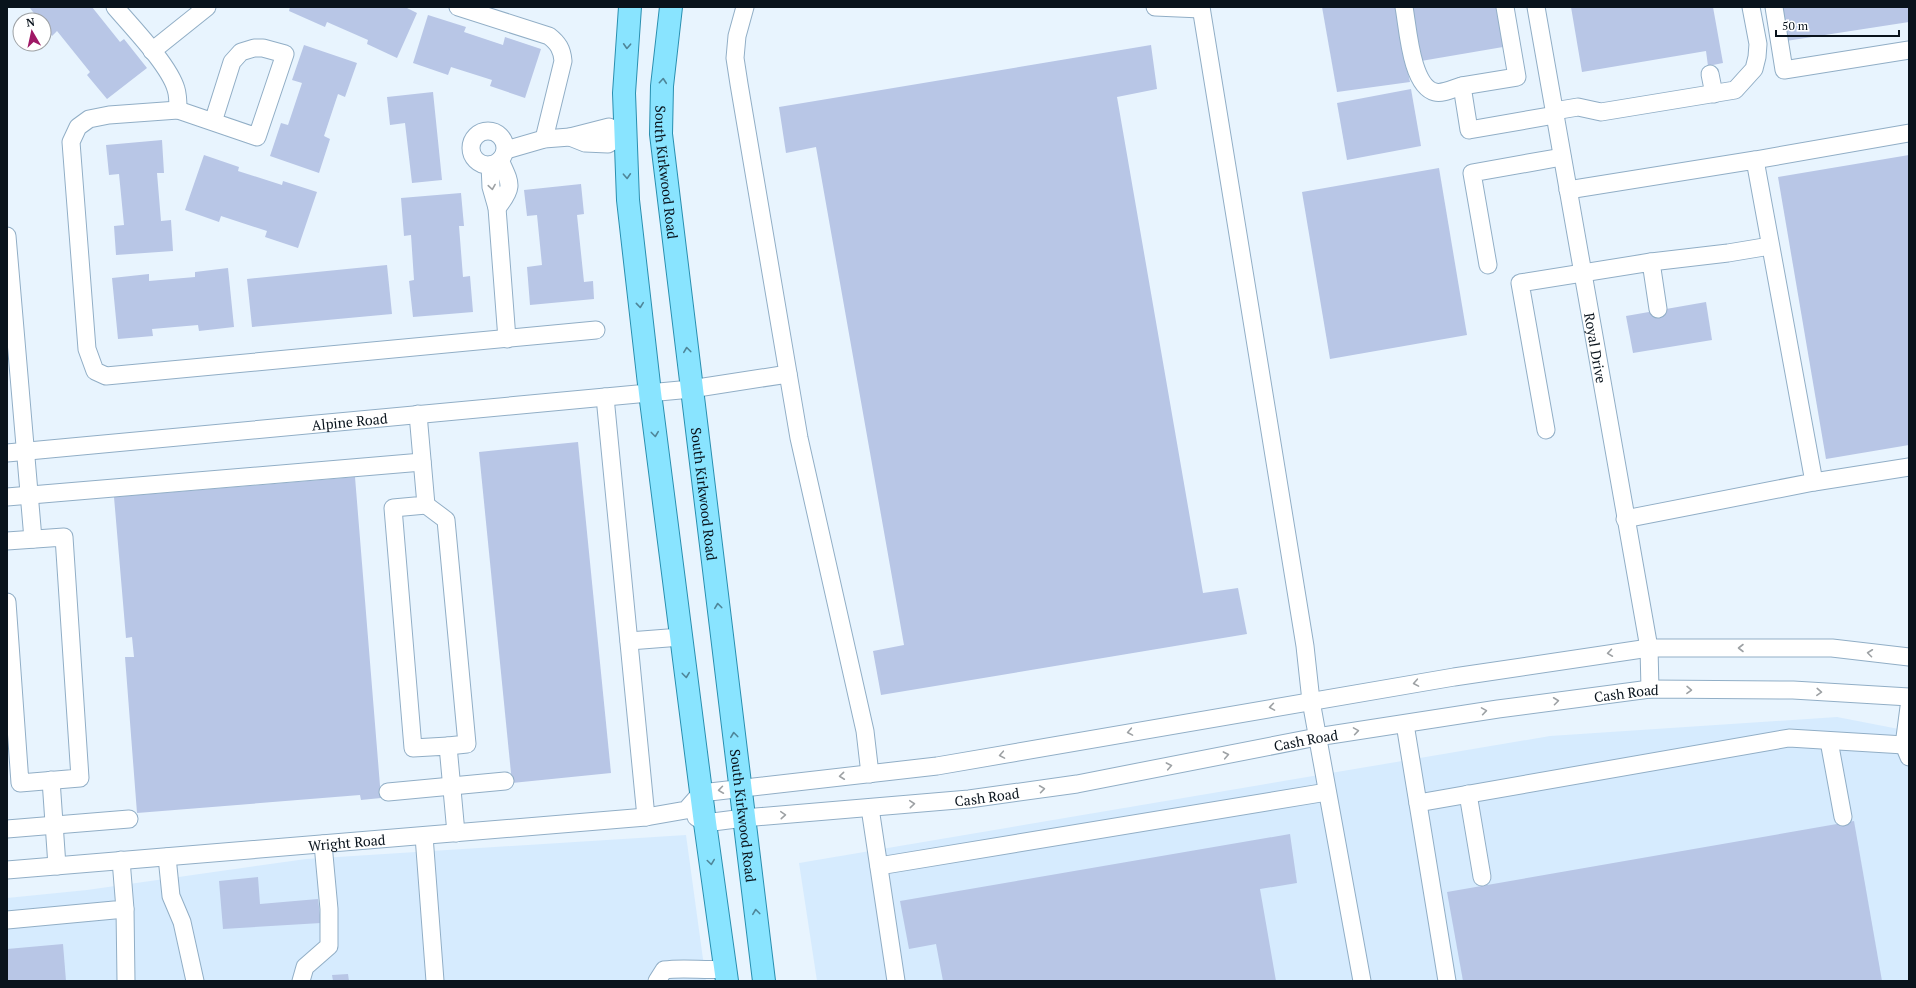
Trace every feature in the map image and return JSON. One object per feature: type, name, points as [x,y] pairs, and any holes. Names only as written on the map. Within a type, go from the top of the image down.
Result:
[{"type":"main road","points":[[630,7],[624,93],[628,200],[650,393],[681,637],[705,823],[727,975]]},
{"type":"main road","name":"South Kirkwood Road","points":[[672,7],[662,86],[661,134],[764,981]]},
{"type":"main road","points":[[625,134],[661,134]]},
{"type":"street","points":[[115,7],[170,75],[176,89],[178,110]]},
{"type":"street","points":[[152,51],[207,7]]},
{"type":"street","points":[[458,7],[549,36],[558,43],[562,51],[562,61],[544,139]]},
{"type":"street","points":[[745,7],[737,36],[735,58],[799,438],[865,731],[870,774]]},
{"type":"street","points":[[1155,7],[1201,8],[1305,646],[1311,701],[1362,981]]},
{"type":"street","points":[[1404,7],[1416,72],[1422,84],[1434,92],[1442,92],[1462,86],[1517,77],[1505,7]]},
{"type":"street","name":"Royal Drive","points":[[1536,7],[1625,519],[1649,648],[1650,689]]},
{"type":"street","points":[[1462,86],[1469,130],[1578,107],[1601,112],[1735,90],[1754,69],[1758,44],[1751,7]]},
{"type":"street","points":[[1774,7],[1784,70],[1909,50]]},
{"type":"street","points":[[213,122],[232,62],[241,52],[254,48],[263,48],[286,54],[257,137],[213,122],[178,110],[109,115],[89,119],[78,127],[71,142],[87,349],[95,371],[106,376],[596,330]]},
{"type":"street","points":[[1710,74],[1714,94]]},
{"type":"street","points":[[507,339],[497,208],[491,187],[499,158],[544,139],[570,137],[609,127],[625,134]]},
{"type":"street","points":[[1568,190],[1909,134]]},
{"type":"street","points":[[1488,265],[1472,173],[1562,157]]},
{"type":"street","points":[[1754,160],[1814,482]]},
{"type":"street","points":[[7,236],[27,451],[33,539]]},
{"type":"street","points":[[1546,430],[1520,283],[1582,272],[1770,246]]},
{"type":"street","points":[[1651,262],[1658,309]]},
{"type":"street","name":"Alpine Road","points":[[7,453],[691,389],[788,374]]},
{"type":"street","points":[[605,397],[646,817]]},
{"type":"street","points":[[418,414],[426,505]]},
{"type":"street","points":[[7,497],[422,462]]},
{"type":"street","points":[[1625,519],[1814,482],[1909,467]]},
{"type":"street","points":[[426,505],[446,520],[468,744],[413,748],[393,508],[426,505]]},
{"type":"street","points":[[7,541],[64,537],[80,778],[20,783],[7,602]]},
{"type":"street","points":[[629,640],[681,637]]},
{"type":"street","points":[[705,823],[686,810],[701,793],[740,787],[937,766],[1495,670],[1649,648],[1832,648],[1909,657]]},
{"type":"street","name":"Cash Road","points":[[705,823],[744,818],[970,799],[1077,784],[1317,737],[1498,709],[1650,689],[1793,690],[1909,697]]},
{"type":"street","points":[[1418,803],[1789,738],[1829,741],[1906,751],[1909,707]]},
{"type":"street","points":[[1405,724],[1448,981]]},
{"type":"street","points":[[1829,741],[1844,818]]},
{"type":"street","points":[[448,746],[456,833]]},
{"type":"street","points":[[51,780],[57,866]]},
{"type":"street","points":[[388,792],[505,782]]},
{"type":"street","points":[[879,866],[1327,792]]},
{"type":"street","points":[[1468,794],[1482,877]]},
{"type":"street","points":[[870,808],[896,981]]},
{"type":"street","name":"Wright Road","points":[[7,870],[646,817],[686,810]]},
{"type":"street","points":[[7,829],[129,819]]},
{"type":"street","points":[[424,836],[435,981]]},
{"type":"street","points":[[301,981],[305,967],[329,946],[329,909],[323,844]]},
{"type":"street","points":[[167,857],[170,896],[182,922],[195,981]]},
{"type":"street","points":[[121,860],[125,910],[126,981]]},
{"type":"street","points":[[7,920],[125,910]]},
{"type":"street","points":[[657,981],[664,970],[682,967],[727,975]]},
{"type":"shaded area","points":[[1837,717],[1909,731],[1909,981],[817,981],[799,863],[1550,736]]},
{"type":"shaded area","points":[[686,835],[706,981],[7,981],[7,898],[87,890],[306,859]]},
{"type":"building","points":[[92,7],[120,42],[124,39],[147,68],[107,99],[87,75],[90,72],[57,31],[52,36],[52,12],[33,12],[30,8]]},
{"type":"building","points":[[290,7],[405,7],[417,13],[397,58],[367,44],[368,40],[327,22],[325,27],[289,11]]},
{"type":"building","points":[[1322,7],[1395,7],[1410,82],[1337,92]]},
{"type":"building","points":[[1411,7],[1496,7],[1503,47],[1421,61]]},
{"type":"building","points":[[1571,7],[1713,7],[1723,63],[1708,66],[1706,51],[1582,72]]},
{"type":"building","points":[[1780,7],[1909,7],[1909,22],[1786,41]]},
{"type":"building","points":[[428,15],[466,27],[464,32],[503,45],[505,37],[541,49],[525,98],[490,86],[492,80],[451,67],[448,75],[413,63]]},
{"type":"building","points":[[304,45],[357,63],[345,97],[338,94],[324,136],[330,139],[319,173],[270,156],[281,123],[288,125],[302,83],[292,80]]},
{"type":"building","points":[[1151,45],[1157,89],[1117,97],[1203,593],[1238,588],[1247,634],[881,695],[873,651],[904,645],[816,147],[786,153],[779,107]]},
{"type":"building","points":[[1411,89],[1421,146],[1347,160],[1337,103]]},
{"type":"building","points":[[433,92],[442,180],[412,183],[405,123],[390,125],[387,97]]},
{"type":"building","points":[[162,140],[164,173],[157,173],[161,221],[171,220],[173,251],[116,255],[114,226],[124,225],[119,174],[109,175],[106,145]]},
{"type":"building","points":[[204,155],[239,167],[238,171],[282,185],[283,181],[317,192],[298,248],[265,237],[267,231],[221,216],[219,222],[185,210]]},
{"type":"building","points":[[1909,155],[1909,445],[1826,459],[1778,177]]},
{"type":"building","points":[[1439,168],[1467,335],[1330,359],[1302,192]]},
{"type":"building","points":[[581,184],[584,214],[577,215],[584,282],[593,281],[594,299],[530,305],[527,267],[542,265],[537,215],[527,216],[524,190]]},
{"type":"building","points":[[461,193],[464,226],[459,226],[463,277],[470,276],[473,312],[413,317],[409,281],[414,280],[411,235],[404,236],[401,198]]},
{"type":"building","points":[[387,265],[392,314],[252,327],[247,279]]},
{"type":"building","points":[[228,268],[234,327],[199,331],[198,325],[152,329],[153,336],[118,339],[112,278],[149,274],[149,281],[195,277],[195,272]]},
{"type":"building","points":[[1706,302],[1712,340],[1633,353],[1626,316]]},
{"type":"building","points":[[578,442],[611,773],[512,783],[479,452]]},
{"type":"building","points":[[355,477],[381,798],[361,800],[360,795],[137,813],[125,657],[134,657],[132,637],[126,638],[114,497]]},
{"type":"building","points":[[1854,821],[1882,981],[1463,981],[1447,892]]},
{"type":"building","points":[[1290,834],[1297,883],[1260,889],[1276,981],[943,981],[936,944],[909,949],[900,901]]},
{"type":"building","points":[[258,877],[260,904],[318,899],[321,923],[223,929],[219,881]]},
{"type":"building","points":[[63,944],[66,981],[7,981],[7,949]]},
{"type":"building","points":[[348,974],[349,981],[333,981],[332,975]]}]
